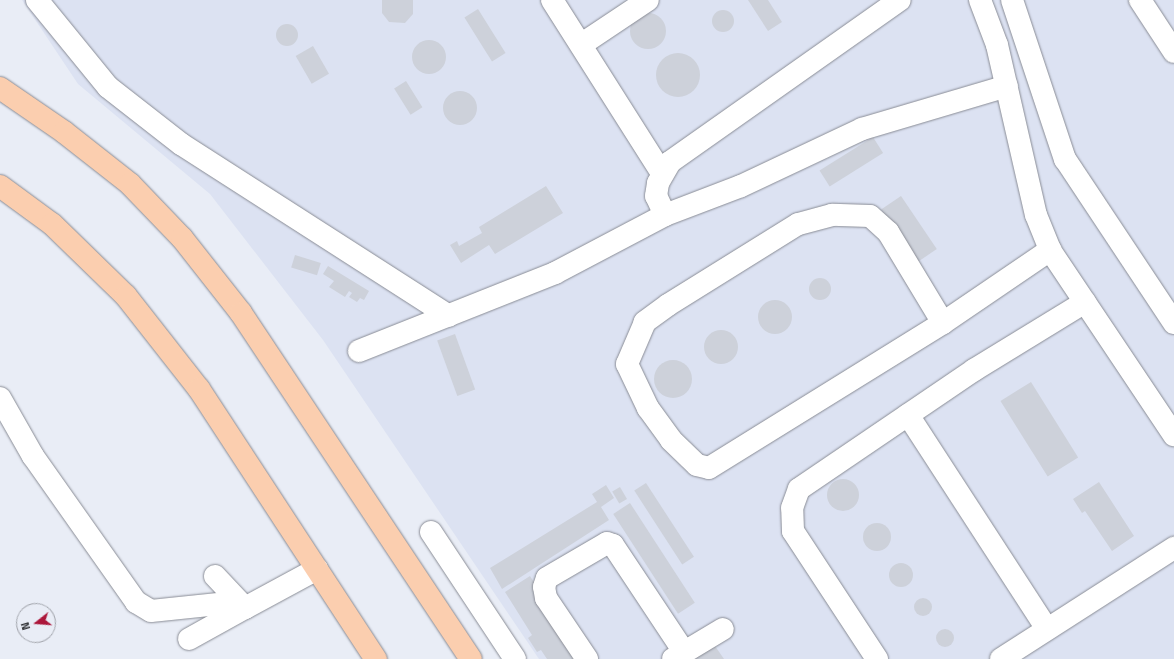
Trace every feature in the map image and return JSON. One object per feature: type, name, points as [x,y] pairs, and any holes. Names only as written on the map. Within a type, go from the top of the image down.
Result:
[{"type":"main road","points":[[0,88],[64,132],[130,184],[182,238],[241,314],[471,659]]},
{"type":"main road","points":[[0,186],[52,224],[126,296],[199,388],[376,659]]},
{"type":"street","points":[[37,0],[108,87],[181,144],[449,316]]},
{"type":"street","points":[[552,0],[582,44],[662,173]]},
{"type":"street","points":[[582,44],[648,0]]},
{"type":"street","points":[[666,214],[656,196],[662,173],[670,162],[734,114],[900,0]]},
{"type":"street","points":[[980,0],[997,45],[1036,214],[1050,250],[1174,435]]},
{"type":"street","points":[[1012,0],[1065,159],[1174,324]]},
{"type":"street","points":[[1140,0],[1174,52]]},
{"type":"street","points":[[359,352],[555,273],[666,214],[741,186],[862,129],[1006,86]]},
{"type":"street","points":[[944,323],[888,232],[870,216],[832,215],[798,224],[657,313],[645,322],[627,364],[648,408],[671,440],[698,465],[709,468],[944,323],[1050,250]]},
{"type":"street","points":[[877,659],[793,531],[792,508],[799,489],[974,370],[1085,302]]},
{"type":"street","points":[[0,398],[33,456],[136,602],[151,611],[241,605]]},
{"type":"street","points":[[908,415],[1047,629]]},
{"type":"street","points":[[431,532],[515,659]]},
{"type":"street","points":[[587,659],[546,598],[544,587],[547,578],[606,543],[613,545],[678,656],[723,629]]},
{"type":"street","points":[[1001,659],[1174,548]]},
{"type":"street","points":[[189,640],[241,605],[317,570]]},
{"type":"street","points":[[215,576],[241,605]]},
{"type":"shaded area","points":[[22,0],[1174,0],[1174,659],[539,659],[323,340],[210,194],[78,84]]},
{"type":"building","points":[[382,0],[413,0],[413,14],[405,23],[389,22],[382,13]]},
{"type":"building","points":[[748,0],[768,0],[782,22],[768,31]]},
{"type":"building","points":[[478,9],[506,53],[492,62],[464,17]]},
{"type":"building","points":[[723,10],[731,13],[734,21],[731,29],[723,32],[715,29],[712,21],[715,13]]},
{"type":"building","points":[[651,13],[661,18],[665,24],[665,38],[661,44],[655,48],[645,49],[635,44],[631,38],[630,28],[635,18],[641,14]]},
{"type":"building","points":[[287,24],[295,27],[298,35],[295,43],[287,46],[279,43],[276,35],[279,27]]},
{"type":"building","points":[[426,40],[432,40],[436,41],[443,47],[446,57],[445,64],[439,71],[432,74],[426,74],[422,73],[415,67],[412,60],[412,54],[413,50],[419,43]]},
{"type":"building","points":[[313,46],[329,74],[312,84],[296,56]]},
{"type":"building","points":[[678,53],[690,57],[696,63],[700,75],[696,87],[690,93],[678,97],[666,93],[660,87],[656,75],[660,63],[666,57]]},
{"type":"building","points":[[406,81],[422,107],[411,115],[394,88]]},
{"type":"building","points":[[457,91],[463,91],[467,92],[474,98],[477,108],[476,115],[470,122],[463,125],[457,125],[453,124],[446,118],[443,111],[443,105],[444,101],[450,94]]},
{"type":"building","points":[[873,137],[883,153],[830,186],[820,170]]},
{"type":"building","points":[[546,186],[563,213],[495,254],[489,245],[461,263],[450,245],[457,241],[459,246],[482,233],[479,227]]},
{"type":"building","points":[[901,196],[937,249],[917,262],[881,209]]},
{"type":"building","points":[[295,255],[321,263],[317,275],[291,267]]},
{"type":"building","points":[[328,266],[369,291],[364,300],[360,298],[357,302],[349,297],[352,293],[349,291],[345,297],[329,287],[334,281],[323,274]]},
{"type":"building","points":[[820,278],[828,281],[831,289],[828,297],[820,300],[812,297],[809,289],[812,281]]},
{"type":"building","points":[[772,300],[778,300],[787,305],[791,311],[791,323],[787,329],[778,334],[772,334],[763,329],[758,320],[758,314],[763,305]]},
{"type":"building","points":[[718,330],[724,330],[733,335],[737,341],[737,353],[733,359],[724,364],[718,364],[709,359],[704,350],[704,344],[709,335]]},
{"type":"building","points":[[455,334],[475,389],[457,396],[437,340]]},
{"type":"building","points":[[669,360],[677,360],[687,365],[691,372],[691,386],[687,393],[677,398],[669,398],[659,393],[657,390],[654,383],[654,375],[659,365],[662,363]]},
{"type":"building","points":[[1031,382],[1078,457],[1048,477],[1000,401]]},
{"type":"building","points":[[843,479],[852,482],[856,486],[859,495],[856,504],[852,508],[843,511],[834,508],[830,504],[827,495],[830,486],[834,482]]},
{"type":"building","points":[[1099,482],[1134,536],[1112,551],[1085,511],[1082,513],[1073,499]]},
{"type":"building","points":[[646,483],[694,557],[682,564],[634,491]]},
{"type":"building","points":[[606,485],[614,498],[601,507],[609,520],[502,589],[490,568],[597,502],[592,494]]},
{"type":"building","points":[[620,487],[627,499],[619,504],[612,492]]},
{"type":"building","points":[[630,503],[695,603],[678,614],[613,514]]},
{"type":"building","points":[[877,523],[887,527],[891,537],[887,547],[877,551],[867,547],[863,537],[867,527]]},
{"type":"building","points":[[901,563],[906,564],[912,570],[912,580],[906,586],[901,587],[896,586],[890,580],[889,575],[890,570],[896,564]]},
{"type":"building","points":[[530,576],[583,659],[547,659],[541,650],[537,652],[528,638],[532,635],[505,592]]},
{"type":"building","points":[[919,598],[927,598],[932,603],[930,614],[927,616],[919,616],[914,611],[914,603]]},
{"type":"building","points":[[941,629],[949,629],[954,634],[952,645],[949,647],[941,647],[936,642],[936,634]]},
{"type":"building","points":[[713,643],[724,659],[690,659]]}]
